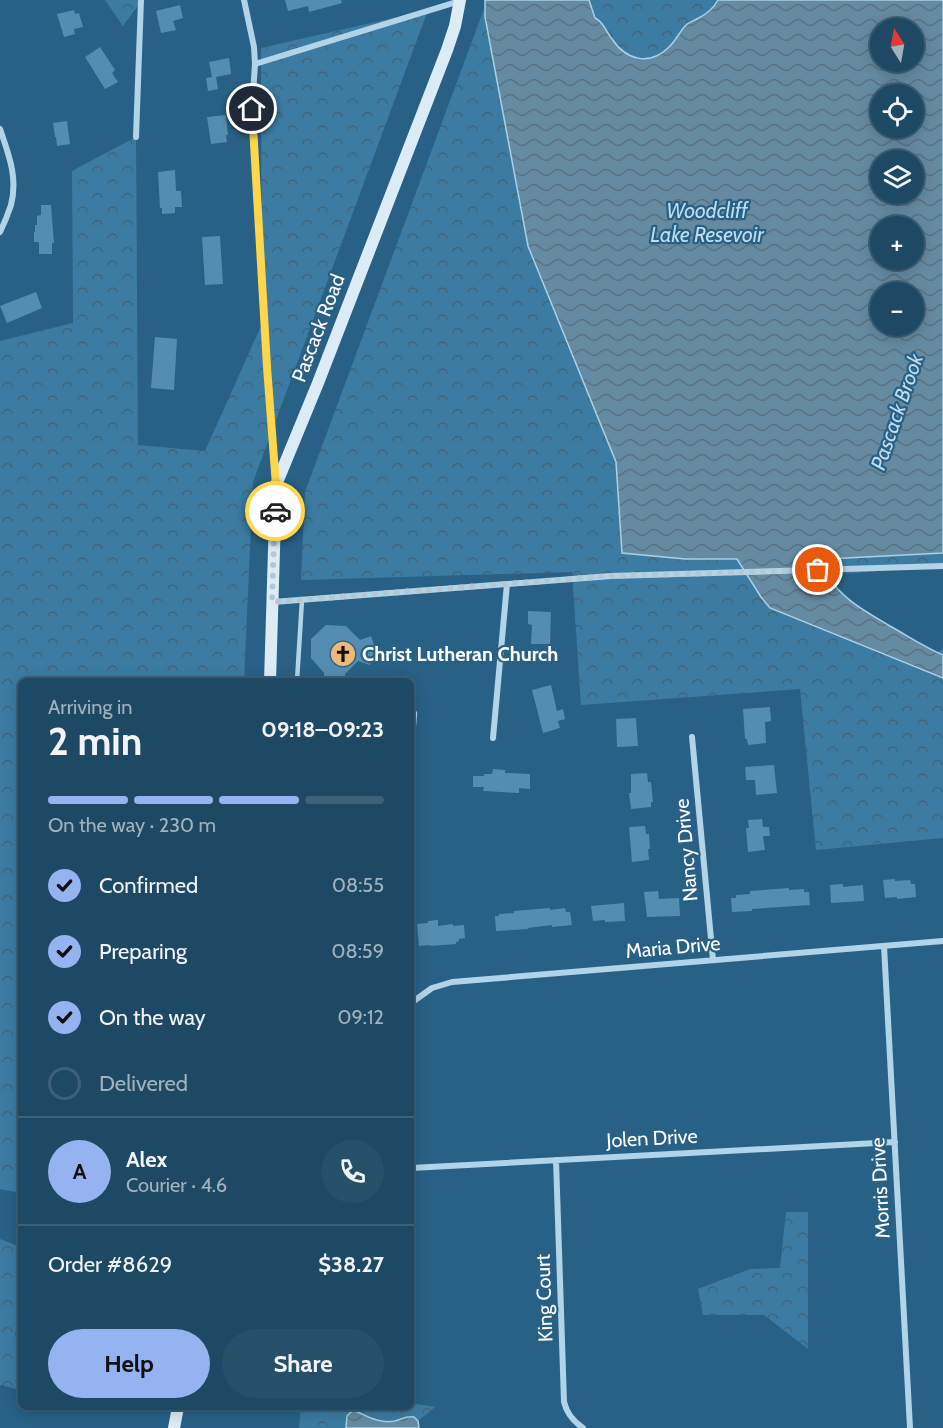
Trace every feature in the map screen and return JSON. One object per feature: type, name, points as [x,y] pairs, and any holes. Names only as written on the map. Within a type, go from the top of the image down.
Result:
[{"type":"street","points":[[136,137],[141,0]]},
{"type":"street","points":[[244,0],[254,46],[252,109],[276,485]]},
{"type":"street","points":[[255,64],[460,1]]},
{"type":"street","name":"Pascack Road","points":[[270,678],[276,485],[318,383],[442,61],[455,26],[460,1]]},
{"type":"street","points":[[0,129],[11,159],[14,189],[0,232]]},
{"type":"street","points":[[272,602],[610,576],[943,566]]},
{"type":"street","points":[[493,738],[507,584]]},
{"type":"street","name":"Nancy Drive","points":[[692,737],[713,960]]},
{"type":"street","name":"Maria Drive","points":[[414,1001],[432,988],[452,982],[943,941]]},
{"type":"street","name":"Morris Drive","points":[[884,946],[910,1428]]},
{"type":"street","name":"Jolen Drive","points":[[414,1168],[894,1142]]},
{"type":"street","name":"King Court","points":[[556,1160],[564,1402],[577,1427]]},
{"type":"street","points":[[174,1428],[177,1410]]},
{"type":"lane","points":[[297,678],[302,600]]},
{"type":"lane","points":[[414,724],[415,713]]},
{"type":"green space","points":[[105,0],[142,0],[123,26]]},
{"type":"green space","points":[[589,0],[718,0],[706,13],[685,26],[673,43],[661,54],[646,59],[631,56],[618,47],[603,25],[595,18]]},
{"type":"green space","points":[[484,9],[526,239],[616,462],[622,552],[685,559],[805,560],[943,553],[943,566],[828,575],[848,598],[874,616],[928,649],[937,653],[943,648],[943,838],[816,850],[800,689],[581,705],[572,572],[301,580],[305,492]]},
{"type":"green space","points":[[428,10],[253,482],[244,678],[18,678],[18,1192],[0,1189],[0,341],[73,323],[72,171],[136,137],[138,445],[205,451],[262,324],[261,48]]},
{"type":"green space","points":[[786,1212],[808,1212],[808,1349],[764,1315],[703,1315],[698,1289],[750,1269],[780,1268]]},
{"type":"green space","points":[[0,1239],[18,1246],[18,1318],[15,1336],[18,1340],[18,1389],[0,1386]]},
{"type":"green space","points":[[414,1404],[435,1407],[418,1421],[414,1417],[395,1421],[373,1419],[353,1410],[414,1410]]},
{"type":"green space","points":[[301,1410],[353,1410],[347,1416],[346,1428],[299,1428]]},
{"type":"water","name":"Woodcliff Lake Resevoir","points":[[485,0],[589,0],[595,18],[618,46],[631,56],[646,59],[661,54],[673,43],[685,26],[706,13],[718,0],[943,0],[943,553],[827,559],[827,573],[834,585],[848,599],[890,626],[943,655],[943,678],[770,608],[737,559],[685,559],[622,553],[616,462],[528,246],[485,17]]},
{"type":"water","points":[[353,1410],[384,1421],[414,1417],[418,1421],[419,1428],[346,1428],[347,1416]]},
{"type":"building","points":[[285,0],[341,0],[342,3],[309,12],[308,6],[288,11]]},
{"type":"building","points":[[180,5],[183,18],[173,21],[176,30],[161,33],[156,11]]},
{"type":"building","points":[[74,10],[75,14],[79,13],[83,27],[74,29],[75,34],[64,37],[57,14]]},
{"type":"building","points":[[100,47],[115,70],[112,73],[118,82],[105,89],[85,57]]},
{"type":"building","points":[[229,58],[231,74],[216,77],[218,89],[208,91],[206,78],[212,77],[209,62]]},
{"type":"building","points":[[226,115],[227,142],[211,144],[207,117]]},
{"type":"building","points":[[67,121],[70,144],[57,146],[53,123]]},
{"type":"building","points":[[175,170],[176,191],[181,191],[182,207],[175,207],[175,213],[162,214],[158,172]]},
{"type":"building","points":[[41,205],[51,205],[54,243],[52,243],[52,254],[39,254],[39,242],[34,242],[35,225],[37,225],[37,216],[41,215]]},
{"type":"building","points":[[220,236],[223,284],[205,285],[202,237]]},
{"type":"building","points":[[36,292],[42,308],[7,323],[0,306]]},
{"type":"building","points":[[155,337],[177,339],[174,390],[151,388]]},
{"type":"building","points":[[528,611],[551,612],[550,644],[531,644],[532,625],[528,624]]},
{"type":"building","name":"Christ Lutheran Church","points":[[326,625],[346,626],[360,640],[371,636],[376,651],[370,665],[358,661],[345,674],[345,678],[324,678],[324,673],[311,658],[311,639]]},
{"type":"building","points":[[551,685],[557,711],[563,709],[565,719],[558,721],[560,728],[543,733],[532,690]]},
{"type":"building","points":[[770,707],[771,721],[765,722],[766,743],[748,745],[745,739],[743,709]]},
{"type":"building","points":[[636,718],[638,746],[617,747],[616,719]]},
{"type":"building","points":[[774,765],[777,793],[756,795],[755,780],[746,780],[745,767]]},
{"type":"building","points":[[493,769],[505,770],[505,773],[530,774],[530,789],[519,788],[519,793],[483,791],[484,787],[473,787],[473,776],[492,774]]},
{"type":"building","points":[[647,773],[648,782],[651,782],[653,802],[651,802],[651,807],[631,809],[629,793],[631,793],[631,774]]},
{"type":"building","points":[[762,819],[763,827],[769,827],[770,836],[763,836],[765,850],[748,852],[746,828],[749,828],[748,820]]},
{"type":"building","points":[[645,826],[646,834],[649,834],[649,860],[632,862],[629,827]]},
{"type":"building","points":[[895,879],[895,881],[910,880],[911,884],[915,884],[916,897],[885,898],[883,880]]},
{"type":"building","points":[[843,884],[843,887],[863,885],[864,901],[831,903],[830,885]]},
{"type":"building","points":[[789,888],[789,890],[804,889],[804,892],[809,892],[810,905],[732,912],[731,898],[736,898],[736,895],[750,894],[750,891]]},
{"type":"building","points":[[658,891],[659,899],[679,898],[680,916],[647,917],[644,892]]},
{"type":"building","points":[[624,903],[625,921],[593,921],[591,906]]},
{"type":"building","points":[[550,908],[550,910],[565,908],[566,912],[570,912],[572,925],[496,931],[495,916],[499,914]]},
{"type":"building","points":[[438,920],[438,926],[464,925],[465,938],[459,939],[456,944],[419,946],[417,924]]},
{"type":"way so far","points":[[275,511],[272,602],[610,576],[818,570]]},
{"type":"place","name":"Christ Lutheran Church","points":[[343,654]]},
{"type":"route","points":[[252,109],[276,485],[275,511]]},
{"type":"water label","name":"Pascack Brook","points":[[897,412]]}]
